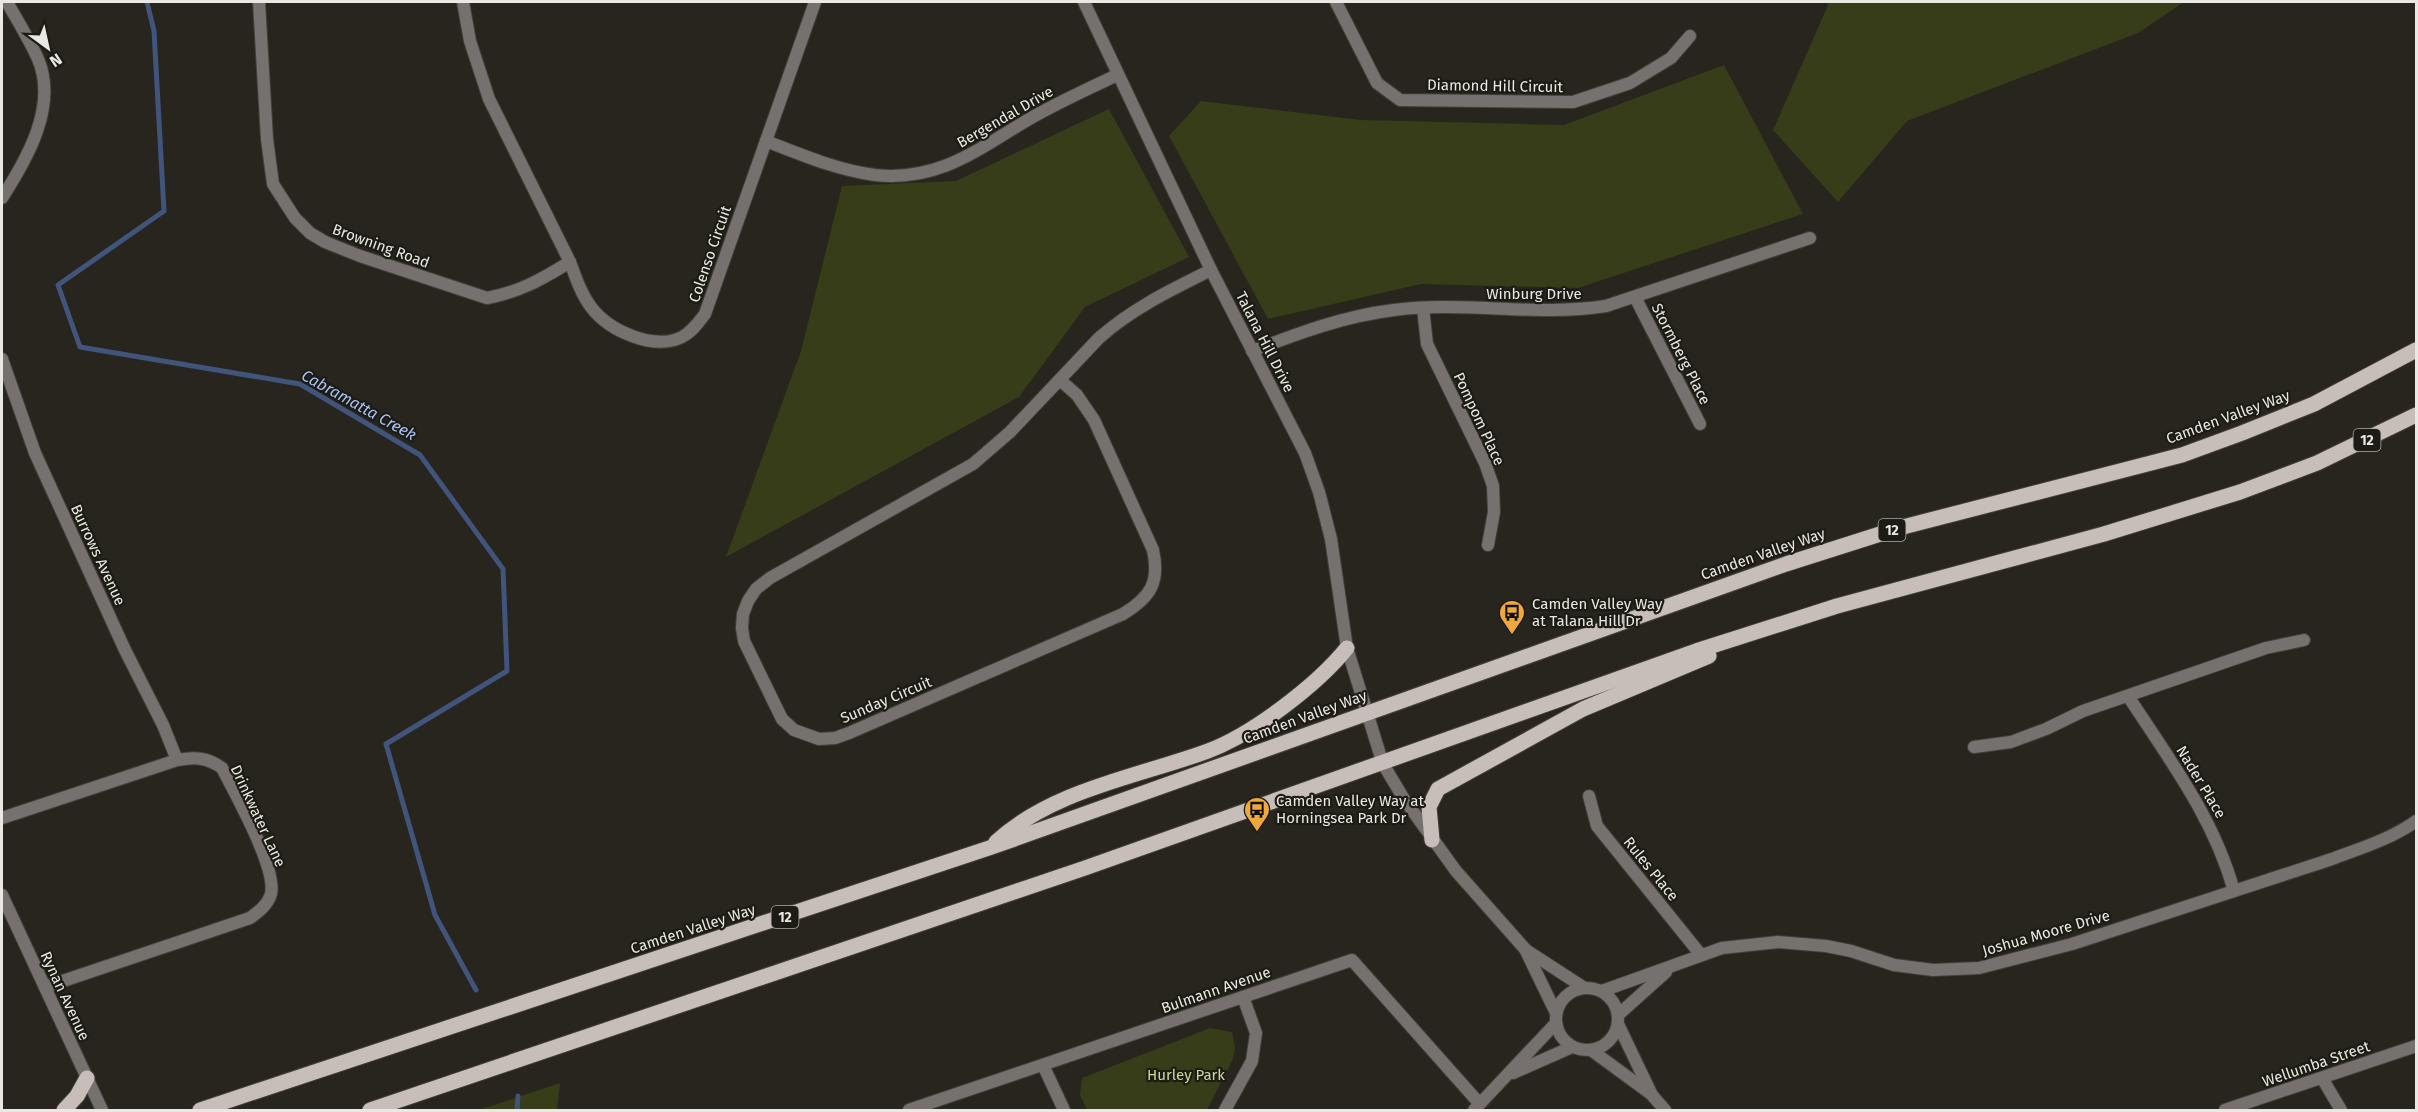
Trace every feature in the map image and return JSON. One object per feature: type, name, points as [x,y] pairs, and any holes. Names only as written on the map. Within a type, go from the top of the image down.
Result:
[{"type":"main road","name":"Camden Valley Way","points":[[200,1110],[989,848],[1575,638],[1820,553],[1899,528],[2182,455],[2242,434],[2314,404],[2416,350]]},
{"type":"main road","name":"12","points":[[370,1110],[790,970],[1383,764],[1696,651],[1797,618],[2124,528],[2229,496],[2317,463],[2416,415]]},
{"type":"main road","points":[[1432,840],[1429,807],[1438,789],[1583,710],[1797,618]]},
{"type":"main road","points":[[989,848],[1007,832],[1045,807],[1228,742],[1315,682],[1347,648]]},
{"type":"main road","points":[[64,1110],[77,1096],[87,1078]]},
{"type":"street","points":[[2,198],[38,131],[44,80],[38,60],[7,2]]},
{"type":"street","name":"Browning Road","points":[[259,2],[267,139],[273,184],[295,218],[310,233],[325,242],[360,256],[487,298],[538,282],[570,262]]},
{"type":"street","name":"Colenso Circuit","points":[[464,2],[470,40],[489,99],[570,262],[580,290],[592,308],[606,322],[623,332],[651,341],[667,341],[682,337],[695,328],[705,314],[815,2]]},
{"type":"street","name":"Talana Hill Drive","points":[[1084,2],[1211,270],[1305,453],[1319,492],[1331,539],[1347,648],[1383,764],[1432,840],[1525,950]]},
{"type":"street","name":"Diamond Hill Circuit","points":[[1336,2],[1377,83],[1400,100],[1574,102],[1630,82],[1671,58],[1690,36]]},
{"type":"street","name":"Bergendal Drive","points":[[766,141],[829,165],[852,171],[878,175],[905,175],[932,170],[976,152],[1052,106],[1117,75]]},
{"type":"street","name":"Winburg Drive","points":[[1252,351],[1318,326],[1393,310],[1423,308],[1576,310],[1606,306],[1810,238]]},
{"type":"street","name":"Sunday Circuit","points":[[1060,380],[1077,395],[1094,420],[1153,550],[1156,565],[1149,593],[1138,605],[1123,614],[849,733],[835,738],[819,739],[794,730],[782,718],[744,641],[743,614],[756,589],[770,578],[973,464],[1010,432],[1060,380],[1115,324],[1154,298],[1211,270]]},
{"type":"street","name":"Stormberg Place","points":[[1635,297],[1700,424]]},
{"type":"street","name":"Pompom Place","points":[[1423,308],[1427,344],[1485,463],[1493,486],[1494,512],[1488,544]]},
{"type":"street","name":"Burrows Avenue","points":[[2,359],[34,453],[125,650],[163,725],[177,760]]},
{"type":"street","points":[[1974,747],[2010,742],[2046,729],[2083,711],[2266,648],[2304,640]]},
{"type":"street","name":"Nader Place","points":[[2128,696],[2198,803],[2214,834],[2234,891]]},
{"type":"street","name":"Drinkwater Lane","points":[[2,818],[177,760],[203,758],[213,761],[222,768],[271,875],[270,897],[265,905],[250,918],[45,987]]},
{"type":"street","name":"Rules Place","points":[[1589,796],[1597,826],[1701,956]]},
{"type":"street","name":"Joshua Moore Drive","points":[[1602,991],[1672,968],[1722,948],[1752,944],[1795,942],[1851,951],[1894,965],[1933,970],[1979,968],[2072,944],[2117,927],[2234,891],[2375,843],[2403,831],[2416,821]]},
{"type":"street","name":"Rynan Avenue","points":[[2,895],[102,1110]]},
{"type":"street","points":[[1525,950],[1582,987],[1602,991],[1610,997],[1651,1094]]},
{"type":"street","points":[[1525,950],[1564,1040],[1572,1047],[1591,1050],[1651,1094],[1665,1110]]},
{"type":"street","name":"Bulmann Avenue","points":[[909,1110],[1352,960],[1477,1107]]},
{"type":"street","name":"Joshua Moore Drive","points":[[1618,1019],[1672,968]]},
{"type":"street","points":[[1477,1107],[1509,1075],[1556,1018],[1565,996],[1582,987]]},
{"type":"street","points":[[1225,1110],[1252,1061],[1255,1043],[1256,1033],[1243,997]]},
{"type":"street","points":[[1591,1050],[1609,1041],[1618,1019]]},
{"type":"street","name":"Wellumba Street","points":[[2225,1110],[2416,1046]]},
{"type":"street","points":[[1509,1075],[1572,1047]]},
{"type":"street","points":[[1043,1065],[1064,1110]]},
{"type":"street","points":[[2322,1078],[2341,1110]]},
{"type":"green space","points":[[1827,2],[2184,2],[2138,33],[1907,121],[1838,202],[1773,130],[1828,5]]},
{"type":"green space","points":[[1724,65],[1803,214],[1578,288],[1421,284],[1268,319],[1169,136],[1201,101],[1361,120],[1564,125]]},
{"type":"green space","points":[[1109,109],[1189,257],[1085,307],[1019,397],[726,557],[801,351],[842,186],[956,181]]},
{"type":"green space","name":"Hurley Park","points":[[1210,1028],[1232,1032],[1235,1048],[1233,1059],[1207,1110],[1087,1110],[1080,1095],[1082,1078]]},
{"type":"green space","points":[[560,1083],[557,1110],[479,1110]]},
{"type":"waterway","name":"Cabramatta Creek","points":[[147,2],[154,31],[164,211],[58,285],[80,347],[300,384],[420,455],[503,569],[507,671],[386,744],[435,915],[476,990]]},
{"type":"waterway","name":"Cabramatta Creek","points":[[517,1110],[518,1096]]},
{"type":"place","name":"Camden Valley Way at Talana Hill Dr","points":[[1512,636]]},
{"type":"place","name":"Camden Valley Way at Horningsea Park Dr","points":[[1257,833]]}]
